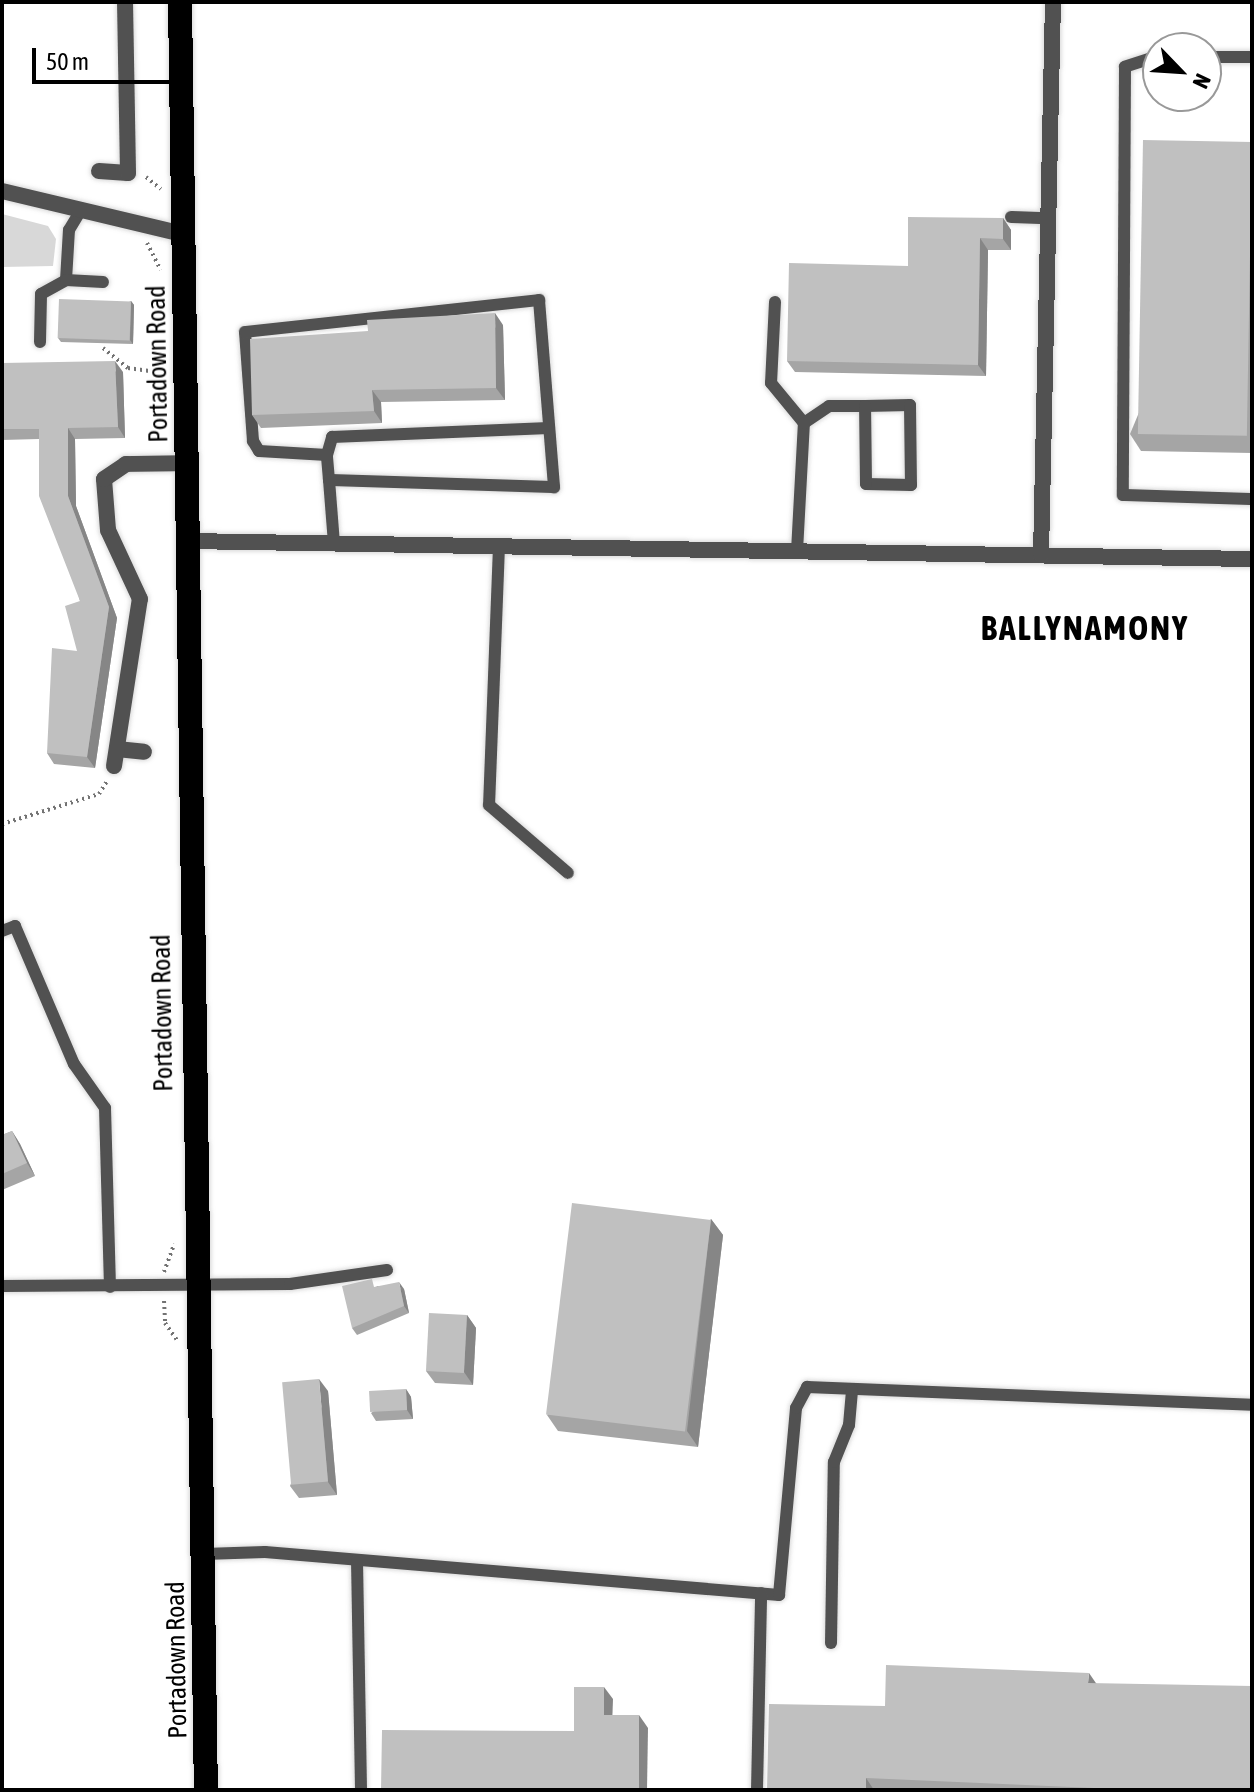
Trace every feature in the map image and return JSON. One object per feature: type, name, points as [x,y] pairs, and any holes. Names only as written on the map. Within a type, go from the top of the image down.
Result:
[{"type":"highway","name":"Portadown Road","points":[[180,2],[206,1790]]},
{"type":"street","points":[[99,171],[128,173],[125,2]]},
{"type":"street","points":[[1041,555],[1053,2]]},
{"type":"street","points":[[2,191],[182,234]]},
{"type":"street","points":[[114,766],[140,599],[108,530],[104,479],[126,464],[188,463]]},
{"type":"street","points":[[187,541],[1252,559]]},
{"type":"street","points":[[117,749],[144,752]]},
{"type":"lane","points":[[1222,57],[1252,57]]},
{"type":"lane","points":[[1142,61],[1125,67],[1123,495],[1252,499]]},
{"type":"lane","points":[[66,280],[69,230],[80,212]]},
{"type":"lane","points":[[1011,217],[1048,218]]},
{"type":"lane","points":[[40,342],[41,294],[66,280],[103,282]]},
{"type":"lane","points":[[327,455],[259,451],[245,332],[539,300],[554,487],[329,480]]},
{"type":"lane","points":[[775,302],[771,383],[804,423],[797,551]]},
{"type":"lane","points":[[804,423],[829,406],[910,405],[911,485],[866,484],[865,406]]},
{"type":"lane","points":[[334,543],[327,455],[332,437],[549,428]]},
{"type":"lane","points":[[499,546],[489,805],[568,873]]},
{"type":"lane","points":[[2,931],[15,926],[74,1064],[105,1108],[110,1287]]},
{"type":"lane","points":[[2,1286],[290,1284],[387,1270]]},
{"type":"lane","points":[[204,1554],[357,1560],[779,1595],[799,1396],[815,1384],[852,1390],[1252,1405]]},
{"type":"lane","points":[[831,1643],[834,1462],[849,1425],[852,1390]]},
{"type":"lane","points":[[357,1560],[361,1790]]},
{"type":"lane","points":[[757,1790],[761,1593]]},
{"type":"path","points":[[103,348],[128,368],[164,373]]},
{"type":"path","points":[[2,824],[99,794],[114,766]]},
{"type":"shaded area","points":[[2,214],[48,226],[56,239],[53,266],[2,267]]},
{"type":"building","points":[[1143,140],[1252,142],[1247,436],[1138,434]]},
{"type":"building","points":[[908,217],[1003,218],[1003,239],[980,238],[978,365],[787,361],[789,263],[908,266]]},
{"type":"building","points":[[59,299],[131,302],[130,340],[58,338]]},
{"type":"building","points":[[495,313],[496,388],[372,390],[374,411],[252,415],[250,339],[368,331],[367,320]]},
{"type":"building","points":[[115,361],[118,427],[68,428],[68,496],[109,607],[87,757],[47,753],[52,648],[77,651],[65,606],[80,601],[39,496],[39,429],[2,429],[2,363]]},
{"type":"building","points":[[12,1131],[27,1163],[2,1174],[2,1135]]},
{"type":"building","points":[[572,1203],[711,1220],[685,1431],[546,1414]]},
{"type":"building","points":[[372,1279],[374,1287],[399,1282],[404,1306],[352,1328],[342,1286]]},
{"type":"building","points":[[429,1313],[467,1315],[464,1373],[426,1371]]},
{"type":"building","points":[[319,1379],[328,1482],[291,1485],[282,1382]]},
{"type":"building","points":[[406,1389],[407,1410],[370,1412],[369,1391]]},
{"type":"building","points":[[886,1665],[1089,1673],[1088,1683],[1252,1686],[1252,1790],[1094,1790],[866,1778],[866,1790],[767,1790],[769,1704],[885,1706]]},
{"type":"building","points":[[574,1687],[604,1687],[604,1715],[639,1715],[639,1790],[381,1790],[382,1730],[574,1731]]},
{"type":"district","name":"BALLYNAMONY","points":[[1085,628]]}]
